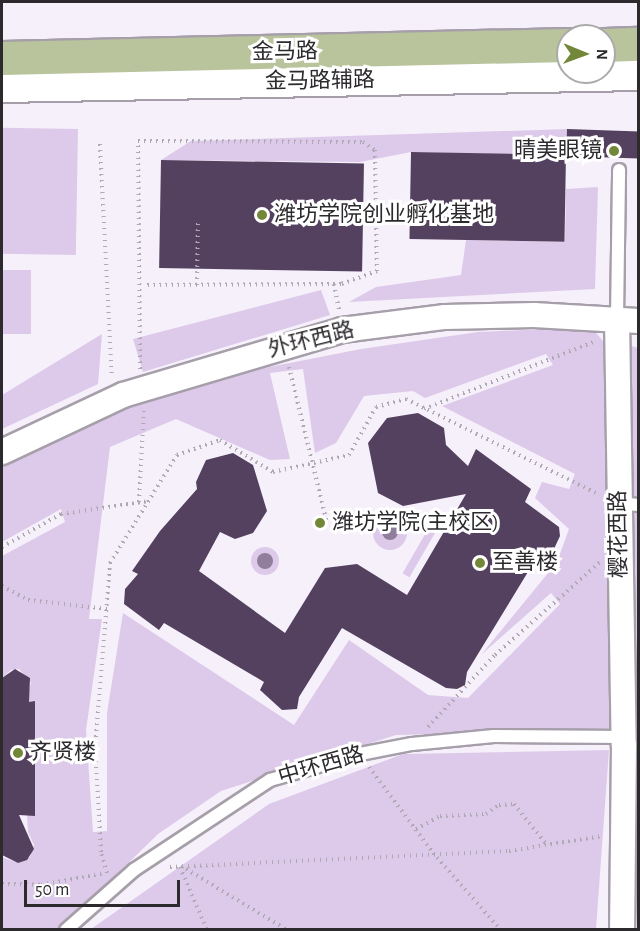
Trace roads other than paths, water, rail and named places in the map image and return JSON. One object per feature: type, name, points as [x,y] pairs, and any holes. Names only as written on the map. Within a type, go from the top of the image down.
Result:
[{"type":"main road","points":[[616,45],[639,44]]},
{"type":"main road","name":"金马路","points":[[2,58],[556,45]]},
{"type":"street","name":"金马路辅路","points":[[2,87],[639,75]]},
{"type":"street","name":"外环西路","points":[[2,452],[114,399],[143,388],[342,330],[446,317],[534,315],[624,325]]},
{"type":"street","name":"樱花西路","points":[[622,930],[623,833],[629,745],[619,546],[629,504],[624,325]]},
{"type":"lane","points":[[619,171],[624,325]]},
{"type":"lane","name":"中环西路","points":[[66,930],[134,870],[270,780],[360,754],[412,744],[494,736],[629,745]]},
{"type":"place","name":"晴美眼镜","points":[[614,151]]},
{"type":"place","name":"潍坊学院创业孵化基地","points":[[262,215]]},
{"type":"place","name":"潍坊学院(主校区)","points":[[320,523]]},
{"type":"place","name":"至善楼","points":[[480,563]]},
{"type":"place","name":"齐贤楼","points":[[18,753]]}]
